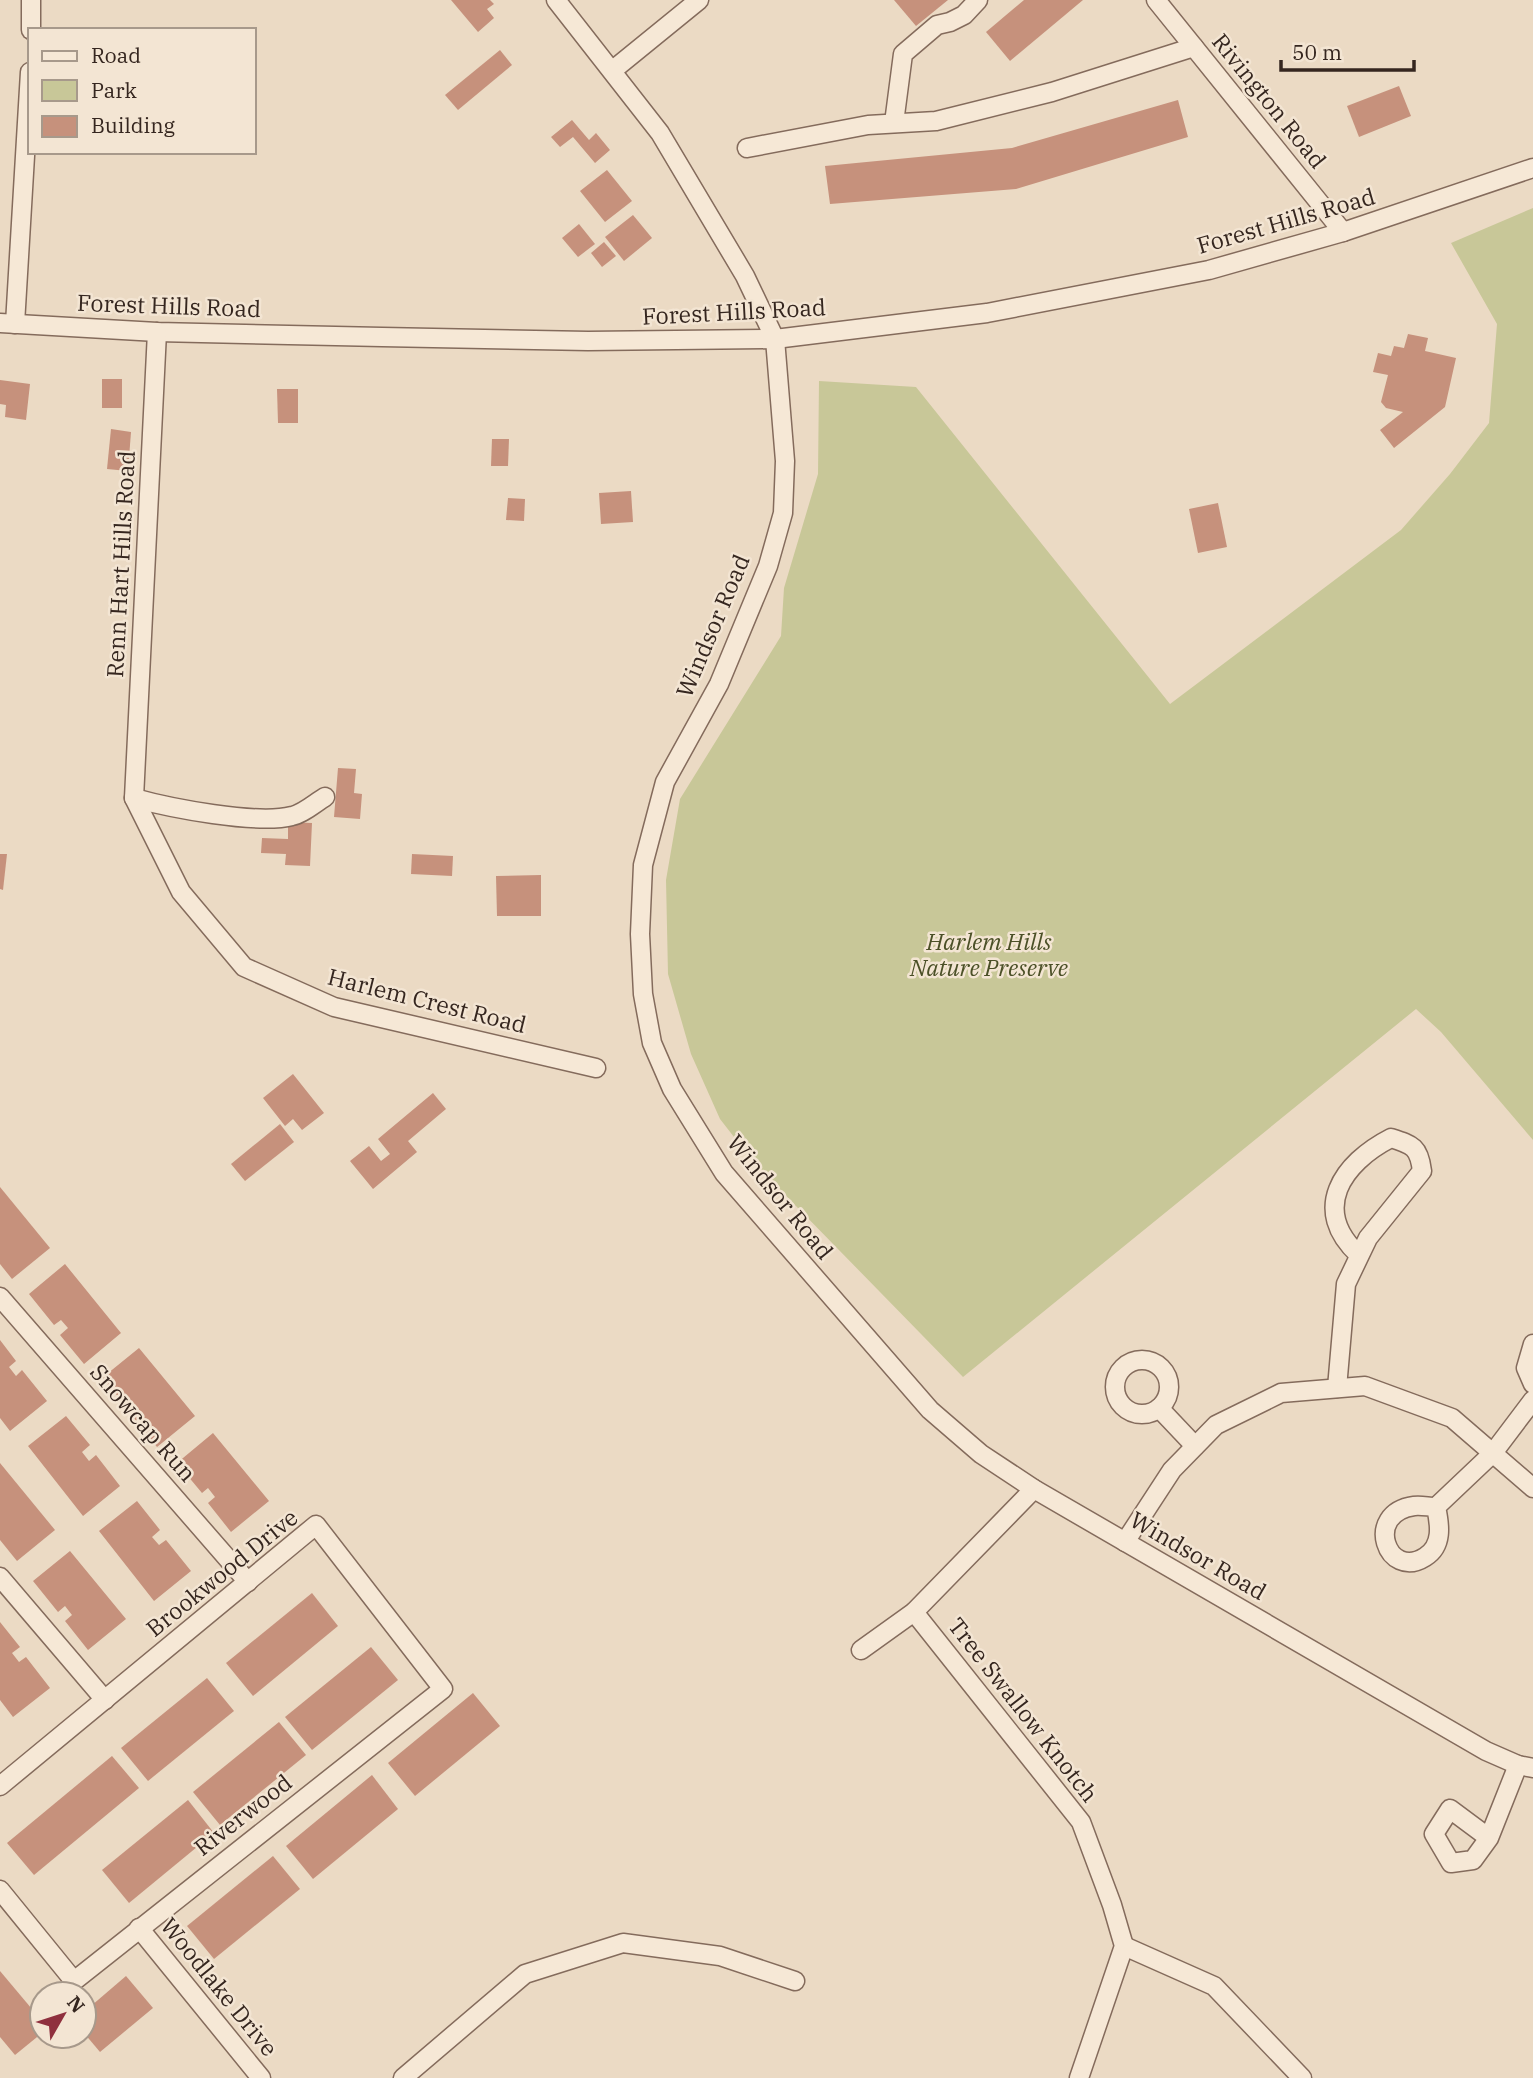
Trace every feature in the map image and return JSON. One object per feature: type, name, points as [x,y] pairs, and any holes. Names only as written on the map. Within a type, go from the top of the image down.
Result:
[{"type":"street","points":[[31,0],[31,28]]},
{"type":"street","name":"Windsor Road","points":[[556,0],[660,133],[745,276],[775,339],[785,461],[783,513],[768,566],[719,684],[665,782],[643,865],[640,946],[643,994],[652,1043],[672,1089],[724,1173],[930,1409],[981,1454],[1034,1489],[1474,1744],[1526,1766]]},
{"type":"street","points":[[613,70],[699,0]]},
{"type":"street","points":[[894,124],[903,54],[937,25],[964,15],[978,0]]},
{"type":"street","name":"Rivington Road","points":[[1156,0],[1343,232]]},
{"type":"street","points":[[747,148],[868,125],[936,121],[1052,92],[1194,47]]},
{"type":"street","points":[[8,323],[28,95]]},
{"type":"street","name":"Forest Hills Road","points":[[8,323],[157,332],[588,341],[775,339],[987,313],[1209,270],[1343,232],[1533,168]]},
{"type":"street","name":"Renn Hart Hills Road","points":[[134,798],[157,332]]},
{"type":"street","points":[[134,798],[164,807],[263,819],[293,816],[325,797]]},
{"type":"street","name":"Harlem Crest Road","points":[[134,798],[181,892],[244,967],[334,1007],[596,1068]]},
{"type":"street","points":[[1337,1388],[1346,1284],[1368,1238],[1422,1171],[1420,1154],[1409,1144],[1391,1138],[1371,1149],[1344,1176],[1334,1199],[1335,1220],[1341,1234],[1359,1255]]},
{"type":"street","name":"Snowcap Run","points":[[0,1297],[248,1582]]},
{"type":"street","points":[[1533,1343],[1526,1368],[1533,1384]]},
{"type":"street","points":[[1125,1542],[1172,1470],[1216,1425],[1281,1393],[1365,1386],[1452,1418],[1533,1488]]},
{"type":"street","points":[[1436,1507],[1493,1453],[1533,1400]]},
{"type":"street","points":[[1159,1408],[1195,1446]]},
{"type":"street","points":[[861,1650],[914,1612],[1034,1489]]},
{"type":"street","name":"Brookwood Drive","points":[[0,1786],[316,1525],[443,1689]]},
{"type":"street","points":[[0,1577],[105,1700]]},
{"type":"street","name":"Tree Swallow Knotch","points":[[914,1612],[1081,1822],[1124,1946]]},
{"type":"street","name":"Riverwood","points":[[0,1890],[74,1981],[443,1689]]},
{"type":"street","points":[[1489,1838],[1526,1766]]},
{"type":"street","name":"Woodlake Drive","points":[[139,1928],[261,2078]]},
{"type":"street","points":[[402,2078],[526,1974],[623,1942],[720,1956],[795,1981]]},
{"type":"street","points":[[1079,2078],[1124,1946],[1214,1986],[1302,2078]]},
{"type":"green space","name":"Harlem Hills Nature Preserve","points":[[1533,208],[1533,1140],[1441,1032],[1416,1009],[963,1377],[755,1164],[720,1119],[691,1054],[668,974],[666,880],[680,799],[781,636],[784,588],[818,474],[819,381],[916,387],[1170,704],[1401,530],[1450,474],[1489,423],[1497,324],[1451,243]]},
{"type":"building","points":[[451,0],[490,0],[494,4],[487,9],[494,18],[478,32]]},
{"type":"building","points":[[894,0],[948,0],[916,26]]},
{"type":"building","points":[[1024,0],[1083,0],[1010,61],[986,32]]},
{"type":"building","points":[[500,50],[512,65],[458,110],[445,95]]},
{"type":"building","points":[[1399,86],[1411,116],[1359,137],[1347,106]]},
{"type":"building","points":[[1178,100],[1188,137],[1016,189],[830,204],[825,166],[1012,148]]},
{"type":"building","points":[[572,120],[589,140],[596,133],[610,150],[595,163],[573,137],[560,147],[551,137]]},
{"type":"building","points":[[607,170],[632,201],[605,222],[580,191]]},
{"type":"building","points":[[633,215],[652,238],[624,261],[605,237]]},
{"type":"building","points":[[579,224],[595,244],[578,257],[562,238]]},
{"type":"building","points":[[604,242],[616,256],[602,267],[591,253]]},
{"type":"building","points":[[1408,334],[1428,338],[1425,351],[1456,358],[1445,407],[1394,448],[1380,430],[1403,412],[1386,408],[1381,402],[1388,375],[1373,372],[1378,353],[1391,356],[1394,346],[1404,348]]},
{"type":"building","points":[[102,379],[122,379],[122,408],[102,408]]},
{"type":"building","points":[[0,380],[30,384],[26,420],[5,417],[6,405],[0,404]]},
{"type":"building","points":[[277,389],[298,389],[298,423],[278,423]]},
{"type":"building","points":[[111,429],[131,432],[128,471],[107,469]]},
{"type":"building","points":[[492,439],[509,439],[508,466],[491,466]]},
{"type":"building","points":[[631,491],[633,522],[601,524],[599,493]]},
{"type":"building","points":[[508,498],[525,499],[524,521],[506,520]]},
{"type":"building","points":[[1218,503],[1227,547],[1198,553],[1189,509]]},
{"type":"building","points":[[338,768],[356,769],[354,793],[362,794],[360,819],[334,817]]},
{"type":"building","points":[[288,822],[312,823],[310,866],[285,865],[286,854],[261,853],[262,838],[288,839]]},
{"type":"building","points":[[0,854],[7,854],[3,890],[0,889]]},
{"type":"building","points":[[412,854],[453,856],[452,876],[411,874]]},
{"type":"building","points":[[541,875],[541,916],[497,916],[496,876]]},
{"type":"building","points":[[293,1074],[324,1113],[302,1130],[293,1119],[285,1126],[263,1098]]},
{"type":"building","points":[[433,1093],[446,1109],[408,1141],[417,1152],[373,1189],[350,1161],[369,1146],[381,1161],[390,1154],[378,1139]]},
{"type":"building","points":[[280,1124],[294,1142],[245,1181],[231,1164]]},
{"type":"building","points":[[0,1187],[50,1248],[12,1279],[0,1264]]},
{"type":"building","points":[[65,1264],[121,1333],[84,1364],[60,1335],[68,1328],[61,1320],[54,1325],[29,1294]]},
{"type":"building","points":[[0,1340],[16,1361],[9,1367],[16,1376],[22,1370],[47,1401],[10,1431],[0,1418]]},
{"type":"building","points":[[139,1348],[195,1416],[157,1447],[134,1418],[141,1412],[134,1403],[128,1408],[102,1378]]},
{"type":"building","points":[[66,1416],[90,1445],[82,1452],[89,1461],[96,1455],[120,1486],[83,1516],[28,1446]]},
{"type":"building","points":[[213,1433],[269,1501],[231,1532],[208,1503],[215,1497],[208,1488],[202,1493],[177,1463]]},
{"type":"building","points":[[0,1463],[55,1530],[17,1561],[0,1540]]},
{"type":"building","points":[[137,1501],[160,1530],[152,1537],[159,1545],[166,1540],[191,1571],[154,1601],[99,1531]]},
{"type":"building","points":[[70,1551],[126,1619],[88,1650],[65,1621],[72,1615],[65,1606],[58,1612],[33,1581]]},
{"type":"building","points":[[312,1593],[338,1626],[253,1696],[226,1663]]},
{"type":"building","points":[[0,1622],[20,1647],[12,1653],[19,1662],[26,1657],[50,1688],[13,1717],[0,1700]]},
{"type":"building","points":[[371,1647],[398,1680],[312,1750],[285,1717]]},
{"type":"building","points":[[207,1678],[234,1711],[148,1781],[121,1748]]},
{"type":"building","points":[[473,1693],[500,1726],[415,1796],[388,1763]]},
{"type":"building","points":[[279,1722],[306,1755],[220,1825],[193,1792]]},
{"type":"building","points":[[112,1756],[139,1788],[34,1875],[7,1843]]},
{"type":"building","points":[[372,1775],[398,1809],[313,1879],[286,1846]]},
{"type":"building","points":[[188,1800],[214,1833],[129,1903],[102,1870]]},
{"type":"building","points":[[273,1856],[300,1889],[214,1959],[187,1926]]},
{"type":"building","points":[[0,1971],[28,2004],[28,2044],[15,2055],[0,2037]]},
{"type":"building","points":[[126,1976],[153,2008],[100,2052],[98,2000]]}]
